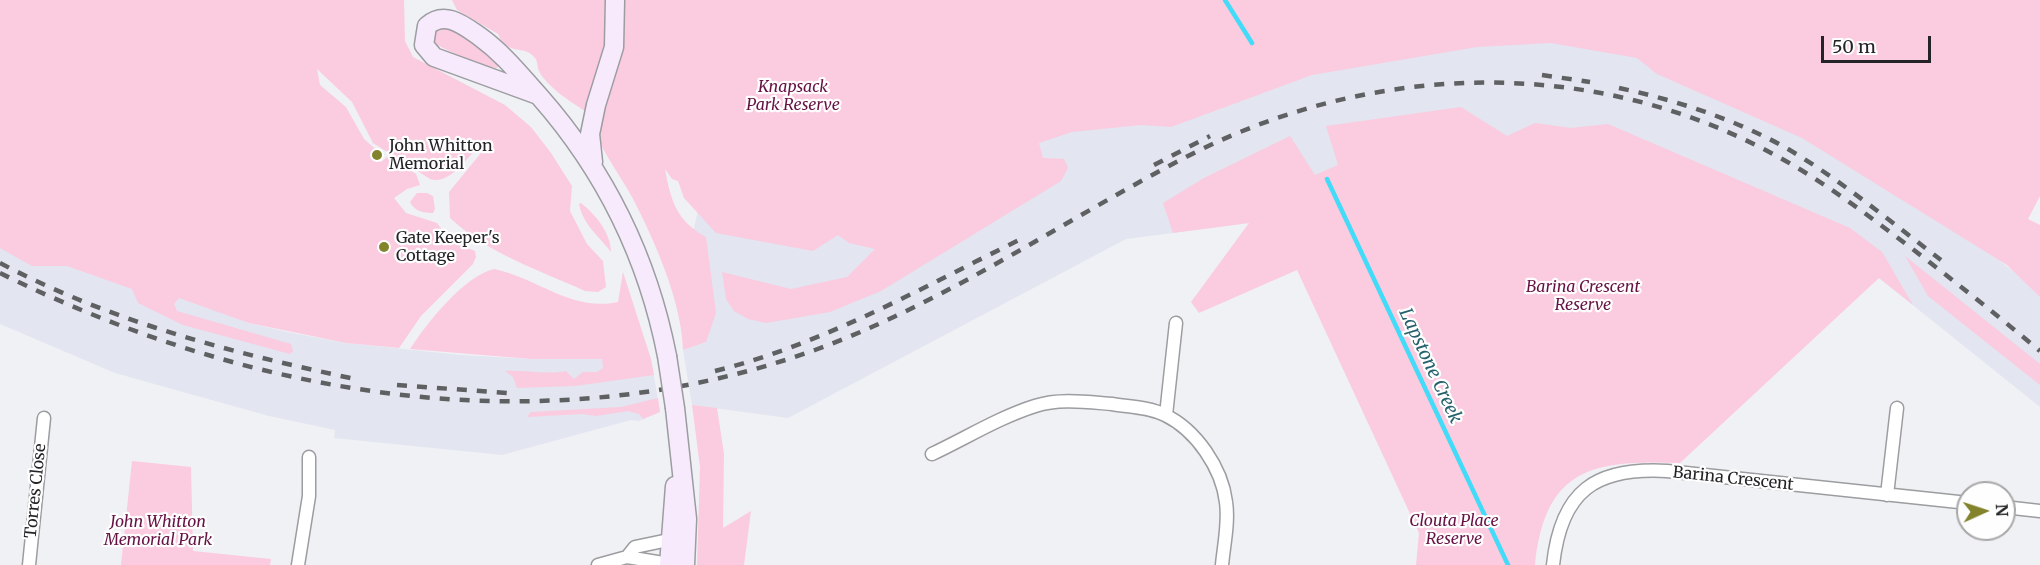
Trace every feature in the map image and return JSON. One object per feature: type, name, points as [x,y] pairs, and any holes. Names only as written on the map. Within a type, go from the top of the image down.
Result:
[{"type":"main road","points":[[594,168],[590,134],[596,105],[614,47],[615,0]]},
{"type":"main road","points":[[538,95],[434,57],[424,45],[427,26],[434,20],[447,18],[464,26],[505,57],[538,95],[571,134],[594,168],[638,256],[657,311],[667,356],[685,482],[679,538],[669,565]]},
{"type":"main road","points":[[679,538],[685,565]]},
{"type":"street","points":[[1166,415],[1176,323]]},
{"type":"street","points":[[932,454],[1018,412],[1050,403],[1094,402],[1135,407],[1166,415],[1192,436],[1206,453],[1220,478],[1227,515],[1222,565]]},
{"type":"street","points":[[1887,495],[1897,408]]},
{"type":"street","name":"Torres Close","points":[[29,565],[44,418]]},
{"type":"street","points":[[298,565],[309,496],[309,457]]},
{"type":"street","name":"Barina Crescent","points":[[1553,565],[1557,536],[1569,508],[1596,482],[1623,471],[1667,471],[1956,502]]},
{"type":"street","points":[[2016,508],[2040,511]]},
{"type":"street","points":[[627,557],[635,547],[679,538]]},
{"type":"street","points":[[598,565],[627,557],[669,565]]},
{"type":"shaded area","points":[[1533,35],[1687,65],[1967,234],[2040,293],[2040,407],[1879,278],[1342,211],[1126,239],[788,418],[692,405],[683,350],[706,342],[691,243],[699,205],[1203,61]]},
{"type":"shaded area","points":[[0,226],[249,323],[287,332],[346,343],[461,355],[531,359],[651,359],[660,412],[639,421],[631,420],[502,455],[334,438],[335,430],[269,416],[115,373],[0,324]]},
{"type":"green space","points":[[0,0],[404,0],[405,41],[413,57],[505,105],[531,127],[551,153],[572,186],[570,211],[587,244],[603,261],[606,287],[598,292],[585,291],[514,260],[465,230],[450,218],[449,192],[481,153],[478,148],[451,175],[437,180],[430,179],[373,143],[352,102],[317,69],[320,85],[346,107],[364,139],[379,152],[376,158],[381,162],[388,156],[416,174],[420,185],[407,189],[394,198],[406,213],[437,223],[450,241],[475,251],[476,257],[473,264],[421,316],[399,348],[346,343],[249,323],[179,298],[174,304],[177,311],[291,344],[293,351],[290,354],[183,325],[138,303],[132,289],[67,266],[32,266],[0,248]]},
{"type":"green space","name":"Knapsack Park Reserve","points":[[452,0],[2040,0],[2040,196],[2028,219],[2040,225],[2040,297],[2007,265],[1802,138],[1657,74],[1637,58],[1551,43],[1477,47],[1312,75],[1171,127],[1141,125],[1072,132],[1039,143],[1043,158],[1064,159],[1068,168],[1061,181],[881,291],[830,312],[766,323],[748,319],[734,311],[726,299],[722,272],[791,289],[847,277],[875,249],[849,243],[838,235],[813,251],[716,233],[684,198],[678,181],[672,179],[665,169],[677,209],[688,224],[706,237],[716,313],[706,342],[683,350],[678,312],[658,251],[632,197],[597,137],[604,106],[590,94],[585,111],[566,99],[543,77],[536,59],[531,54],[506,45],[498,34],[457,10]]},
{"type":"green space","points":[[440,27],[466,35],[473,40],[499,65],[497,68],[480,66],[437,45],[433,40],[433,31]]},
{"type":"green space","name":"Barina Crescent Reserve","points":[[1461,107],[1507,136],[1535,123],[1571,128],[1608,124],[1850,228],[1882,252],[1913,305],[1879,278],[1680,463],[1622,464],[1599,468],[1579,476],[1563,489],[1550,507],[1541,532],[1535,565],[1416,565],[1419,533],[1297,270],[1199,313],[1191,302],[1249,223],[1173,233],[1163,203],[1204,178],[1290,136],[1315,175],[1338,165],[1326,126]]},
{"type":"green space","points":[[417,193],[427,193],[433,196],[435,209],[433,213],[414,208],[410,202]]},
{"type":"green space","points":[[581,203],[601,225],[608,238],[611,252],[584,218],[579,204]]},
{"type":"green space","points":[[1905,256],[2040,364],[2040,385],[1928,296]]},
{"type":"green space","points":[[494,269],[510,273],[570,298],[601,304],[618,302],[623,272],[654,375],[575,386],[517,388],[513,377],[505,371],[551,373],[566,371],[574,379],[583,372],[597,372],[603,368],[602,359],[531,359],[410,349],[447,302],[482,273]]},
{"type":"green space","points":[[658,398],[660,412],[643,419],[639,414],[628,411],[596,416],[582,414],[527,417],[531,412],[621,407]]},
{"type":"green space","points":[[692,405],[717,408],[724,454],[723,528],[751,511],[744,565],[697,565],[700,467]]},
{"type":"green space","name":"John Whitton Memorial Park","points":[[132,461],[191,467],[193,551],[271,559],[270,565],[121,565]]},
{"type":"waterway","name":"Lapstone Creek","points":[[1225,0],[1252,43]]},
{"type":"waterway","name":"Lapstone Creek","points":[[1327,179],[1508,565]]},
{"type":"railway","points":[[1542,75],[1590,82]]},
{"type":"railway","points":[[0,273],[97,316],[196,351],[298,378],[401,395],[505,401],[609,396],[713,380],[815,350],[864,331],[1005,259],[1188,156],[1258,125],[1331,102],[1405,88],[1480,83],[1556,86],[1630,99],[1703,122],[1773,154],[1826,186],[1877,222],[2040,351]]},
{"type":"railway","points":[[1619,88],[1706,112],[1788,149],[1828,174],[1941,260]]},
{"type":"railway","points":[[1154,165],[1210,136]]},
{"type":"railway","points":[[715,371],[755,360],[833,330],[1021,239]]},
{"type":"railway","points":[[0,263],[42,284],[129,319],[263,358],[355,379]]},
{"type":"railway","points":[[397,385],[507,393]]},
{"type":"place","name":"John Whitton Memorial","points":[[377,155]]},
{"type":"place","name":"Gate Keeper's Cottage","points":[[384,247]]},
{"type":"park label","name":"Clouta Place Reserve","points":[[1454,530]]}]
